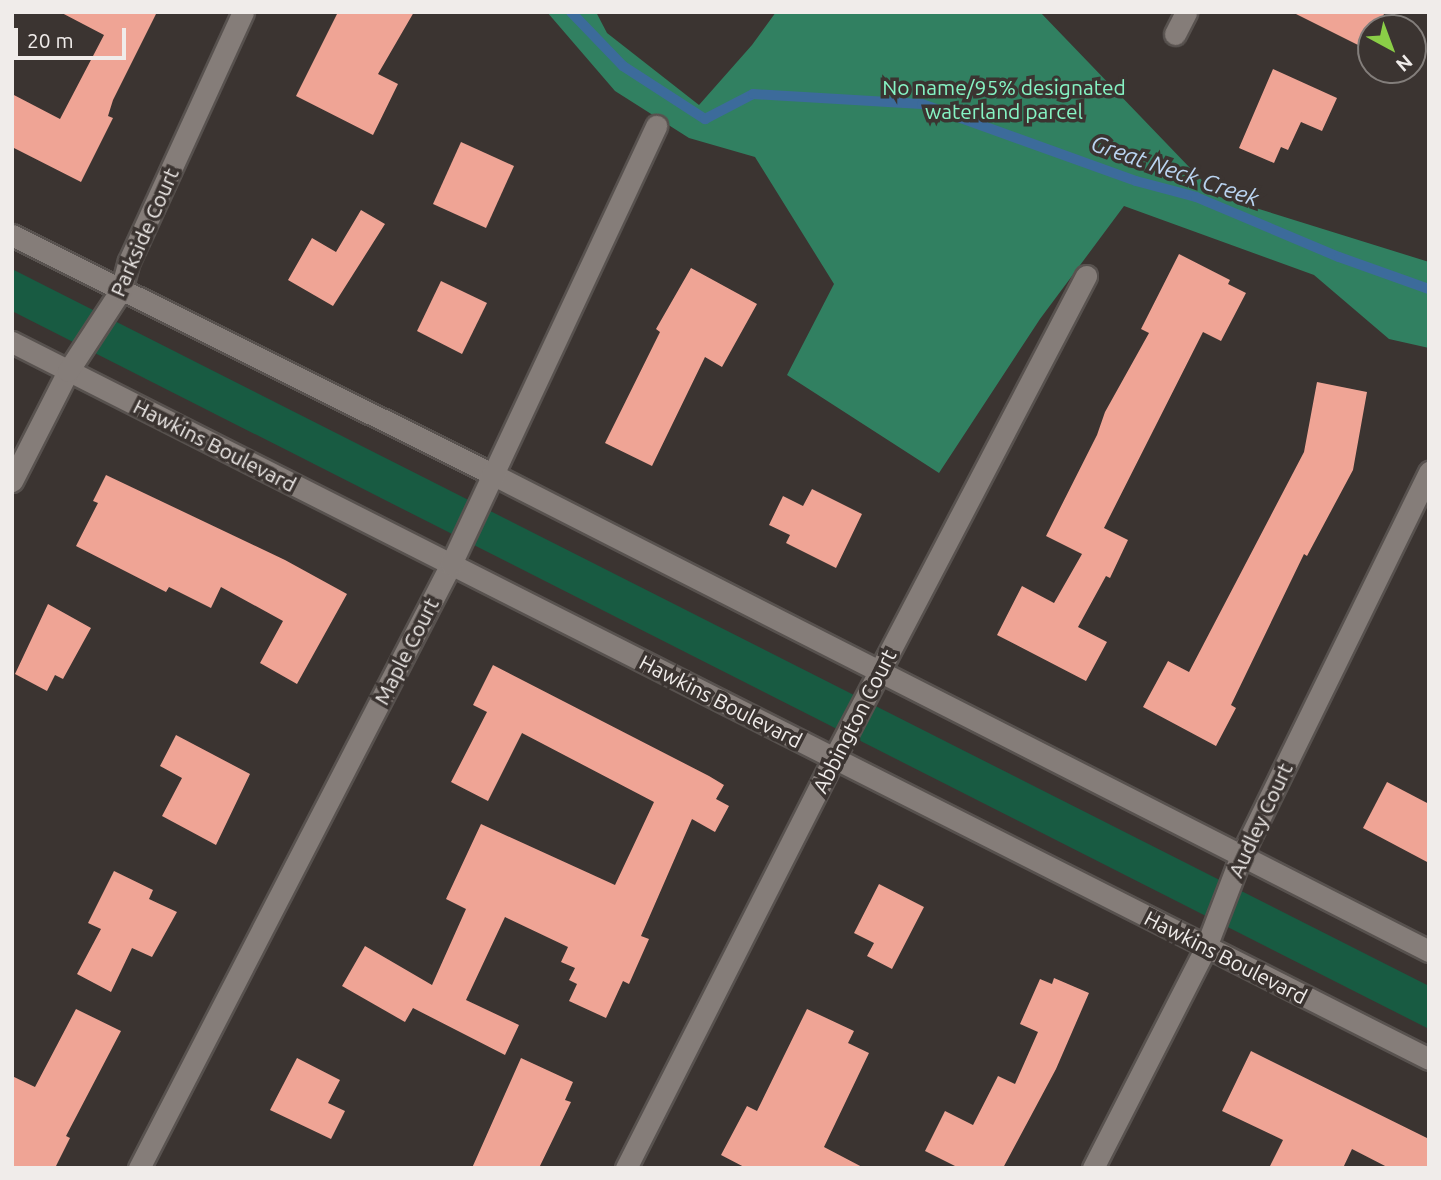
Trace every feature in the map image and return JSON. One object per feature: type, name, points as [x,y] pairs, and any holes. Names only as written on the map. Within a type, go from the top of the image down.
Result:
[{"type":"street","name":"Parkside Court","points":[[12,481],[68,371],[121,290],[130,261],[243,12]]},
{"type":"street","points":[[1175,34],[1186,12]]},
{"type":"street","name":"Maple Court","points":[[139,1168],[451,564],[656,126]]},
{"type":"street","points":[[12,235],[492,474],[1429,951]]},
{"type":"street","name":"Abbington Court","points":[[626,1168],[834,758],[1086,276]]},
{"type":"street","name":"Hawkins Boulevard","points":[[12,342],[1429,1059]]},
{"type":"street","name":"Audley Court","points":[[1093,1168],[1206,947],[1241,856],[1429,472]]},
{"type":"green space","name":"No name/95% designated waterland parcel","points":[[547,12],[596,12],[607,33],[699,105],[752,45],[776,12],[1040,12],[1217,196],[1429,262],[1429,348],[1389,339],[1314,275],[1124,206],[1040,319],[939,473],[787,375],[834,284],[755,157],[689,138],[615,91]]},
{"type":"green space","points":[[12,269],[1429,986],[1429,1029],[12,311]]},
{"type":"building","points":[[60,12],[157,12],[113,100],[108,116],[113,118],[81,182],[12,147],[12,94],[60,119],[104,35]]},
{"type":"building","points":[[338,12],[414,12],[378,74],[398,84],[373,135],[296,96]]},
{"type":"building","points":[[1292,12],[1385,12],[1357,14],[1357,44]]},
{"type":"building","points":[[1273,69],[1337,98],[1322,131],[1301,122],[1288,150],[1281,147],[1274,163],[1239,148]]},
{"type":"building","points":[[461,142],[514,166],[486,228],[433,204]]},
{"type":"building","points":[[361,210],[385,224],[333,306],[288,280],[312,238],[336,252]]},
{"type":"building","points":[[1179,254],[1230,280],[1228,284],[1246,293],[1221,341],[1203,332],[1104,528],[1128,540],[1110,578],[1106,576],[1078,627],[1107,642],[1086,681],[997,635],[1022,586],[1054,603],[1082,554],[1046,536],[1097,435],[1105,412],[1149,333],[1141,329]]},
{"type":"building","points":[[691,268],[757,304],[722,367],[705,357],[652,466],[605,443],[660,332],[656,329]]},
{"type":"building","points":[[441,281],[487,303],[462,354],[417,331]]},
{"type":"building","points":[[1317,382],[1367,392],[1353,470],[1307,556],[1304,554],[1231,705],[1236,708],[1216,746],[1143,707],[1168,661],[1189,672],[1304,452]]},
{"type":"building","points":[[106,475],[285,560],[347,594],[297,684],[260,663],[283,621],[221,587],[211,608],[169,587],[166,592],[76,546],[98,503],[93,501]]},
{"type":"building","points":[[812,489],[862,514],[836,568],[786,543],[790,535],[769,525],[783,496],[803,506]]},
{"type":"building","points":[[48,604],[91,628],[63,679],[55,675],[47,691],[15,674]]},
{"type":"building","points":[[493,665],[709,776],[724,785],[716,799],[729,806],[715,832],[692,819],[641,936],[649,939],[629,984],[623,981],[606,1018],[569,1001],[577,984],[569,980],[575,968],[561,962],[568,947],[505,917],[466,1000],[519,1025],[505,1055],[413,1008],[405,1022],[342,986],[365,946],[432,985],[466,909],[446,899],[481,824],[615,885],[654,802],[522,733],[488,801],[451,782],[487,712],[473,705]]},
{"type":"building","points":[[176,735],[250,774],[216,845],[162,816],[182,778],[160,766]]},
{"type":"building","points":[[1387,782],[1429,804],[1429,863],[1363,828]]},
{"type":"building","points":[[114,871],[153,890],[149,899],[177,912],[152,957],[132,948],[111,992],[77,974],[101,929],[88,923]]},
{"type":"building","points":[[879,884],[924,907],[892,969],[867,956],[874,943],[854,933]]},
{"type":"building","points":[[1054,978],[1089,993],[1056,1069],[1003,1168],[959,1168],[925,1151],[945,1111],[973,1125],[998,1076],[1015,1084],[1038,1032],[1020,1024],[1040,979],[1052,984]]},
{"type":"building","points":[[76,1009],[121,1031],[66,1136],[70,1138],[55,1168],[12,1168],[12,1076],[35,1087]]},
{"type":"building","points":[[807,1009],[854,1031],[848,1043],[869,1053],[824,1147],[864,1168],[746,1168],[721,1155],[747,1106],[757,1111]]},
{"type":"building","points":[[1251,1051],[1429,1139],[1429,1168],[1389,1168],[1352,1149],[1343,1168],[1269,1168],[1283,1140],[1222,1111]]},
{"type":"building","points":[[297,1058],[340,1080],[328,1103],[345,1111],[331,1139],[270,1110]]},
{"type":"building","points":[[521,1058],[573,1082],[565,1100],[571,1102],[539,1168],[472,1168]]},
{"type":"waterway","name":"Great Neck Creek","points":[[571,12],[623,66],[705,119],[753,94],[922,104],[1136,181],[1196,197],[1339,257],[1429,289]]}]
